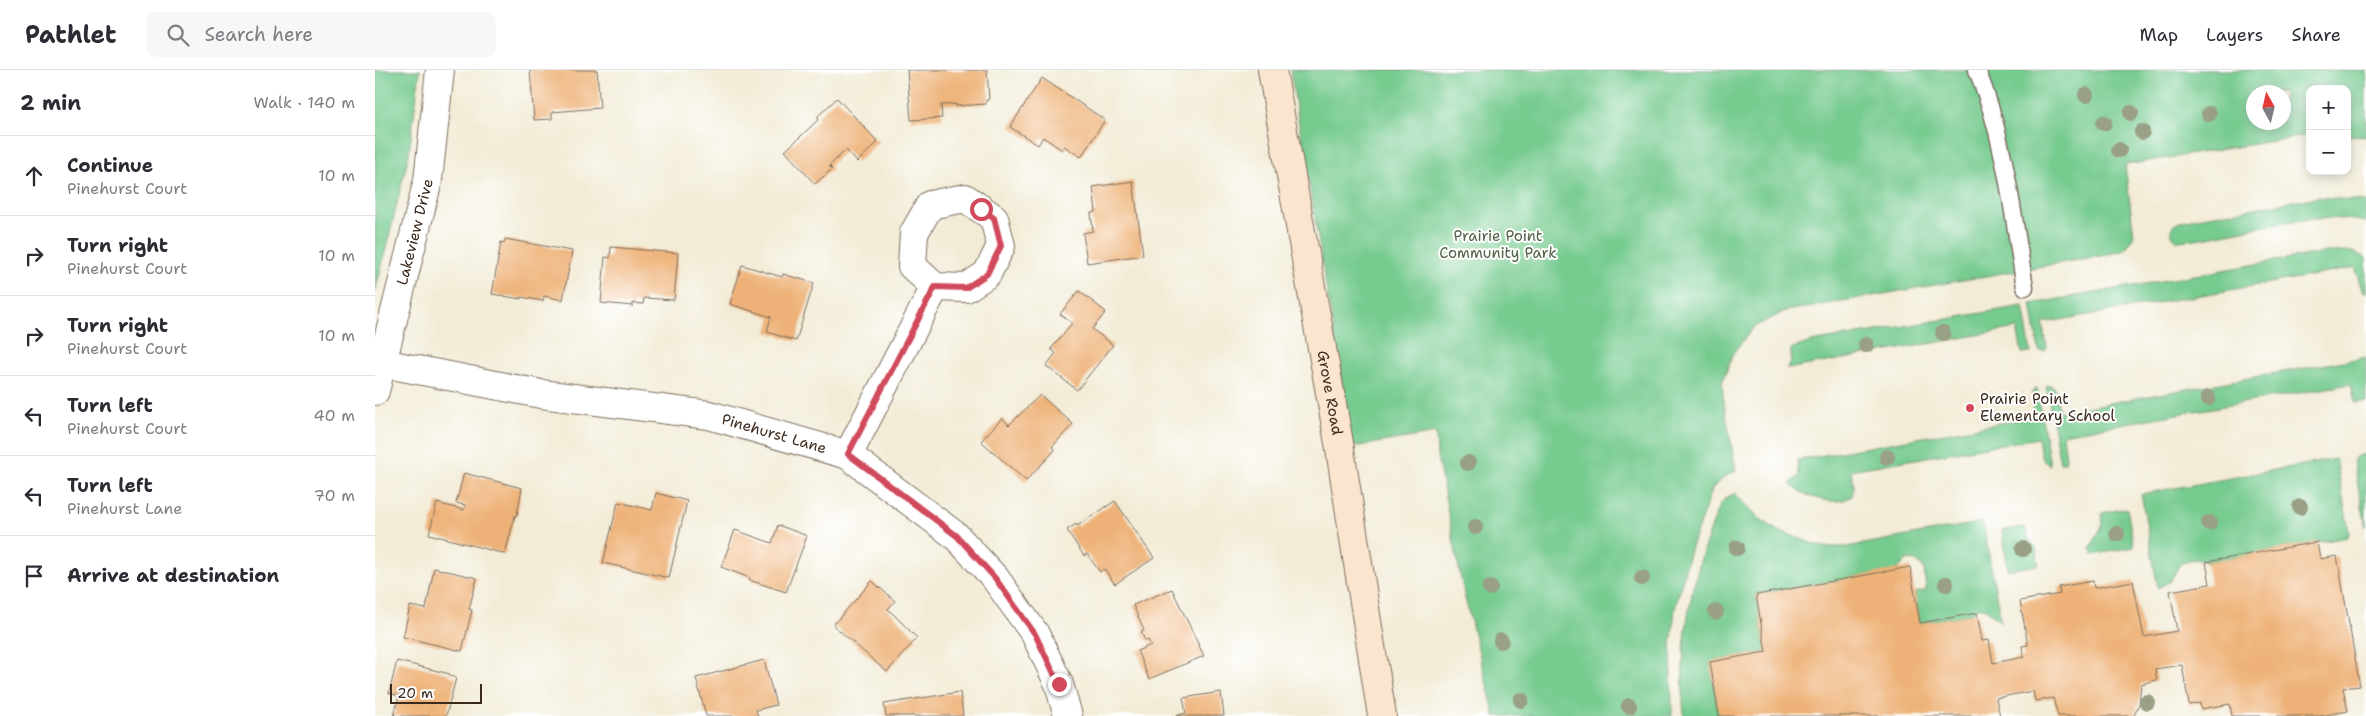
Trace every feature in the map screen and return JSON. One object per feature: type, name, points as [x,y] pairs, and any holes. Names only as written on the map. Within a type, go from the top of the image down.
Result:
[{"type":"street","name":"Lakeview Drive","points":[[375,391],[428,180],[440,70]]},
{"type":"street","name":"Grove Road","points":[[1272,70],[1339,443],[1382,716]]},
{"type":"street","points":[[848,454],[935,287]]},
{"type":"street","name":"Pinehurst Lane","points":[[383,363],[541,394],[709,415],[848,454],[957,536],[995,578],[1035,634],[1059,684],[1068,716]]},
{"type":"lane","points":[[1977,70],[1988,97],[2003,163],[2025,287]]},
{"type":"green space","points":[[375,70],[420,70],[409,154],[375,294]]},
{"type":"green space","name":"Prairie Point Community Park","points":[[1290,70],[2366,70],[2366,136],[2351,135],[2351,85],[2306,85],[2306,136],[2125,165],[2134,235],[2125,250],[2106,255],[1786,311],[1754,327],[1733,353],[1722,383],[1736,471],[1726,476],[1713,487],[1690,550],[1675,609],[1671,645],[1672,716],[1495,716],[1464,594],[1437,456],[1436,433],[1353,447]]},
{"type":"green space","points":[[2318,197],[2366,201],[2366,222],[2343,219],[2296,221],[2179,241],[2173,237],[2171,232],[2174,225],[2187,220]]},
{"type":"green space","points":[[2325,252],[2353,252],[2366,258],[2366,293],[2362,290],[2355,268],[2043,323],[2047,348],[2045,351],[2039,351],[2031,304]]},
{"type":"green space","points":[[2023,306],[2031,353],[2022,353],[2017,328],[1787,369],[1791,362],[1791,349],[1811,342]]},
{"type":"green space","points":[[2366,357],[2366,402],[2355,402],[2351,384],[2063,434],[2066,459],[2065,462],[2060,463],[2046,386],[2050,385],[2055,388],[2059,412]]},
{"type":"green space","points":[[2037,388],[2050,465],[2042,458],[2038,438],[1851,470],[1854,486],[1852,496],[1837,501],[1811,497],[1790,484],[1799,476],[1797,460],[2033,417],[2032,392]]},
{"type":"green space","points":[[2366,454],[2366,527],[2353,460],[2357,456]]},
{"type":"green space","points":[[2336,459],[2349,531],[2348,537],[2206,562],[2197,559],[2189,560],[2180,564],[2170,581],[2158,588],[2141,494]]},
{"type":"green space","points":[[1735,493],[1760,519],[1778,531],[1823,547],[1847,547],[1983,522],[2001,622],[1986,609],[1979,606],[1971,614],[1920,623],[1915,593],[1926,590],[1924,568],[1916,561],[1907,560],[1897,570],[1756,595],[1766,652],[1710,662],[1719,716],[1684,716],[1683,661],[1689,607],[1702,555],[1721,503]]},
{"type":"green space","points":[[2127,508],[2134,547],[2093,555],[2092,549],[2090,549],[2103,524],[2102,513]]},
{"type":"green space","points":[[2025,527],[2030,542],[2036,547],[2039,565],[2008,570],[2002,530]]},
{"type":"building","points":[[530,70],[597,70],[600,108],[552,112],[552,119],[534,120]]},
{"type":"building","points":[[907,70],[987,70],[989,100],[986,100],[986,104],[941,105],[942,118],[911,120]]},
{"type":"building","points":[[1042,78],[1105,120],[1081,157],[1064,146],[1062,150],[1043,137],[1038,145],[1010,127]]},
{"type":"building","points":[[837,98],[878,142],[857,162],[846,150],[829,166],[832,169],[815,184],[785,151],[819,119],[817,117]]},
{"type":"building","points":[[1133,181],[1143,255],[1087,263],[1083,233],[1093,231],[1091,213],[1096,212],[1093,187]]},
{"type":"building","points":[[505,239],[572,251],[563,300],[544,296],[543,301],[492,294],[501,242],[504,243]]},
{"type":"building","points":[[611,247],[678,253],[674,300],[644,298],[643,304],[633,303],[633,306],[601,303],[605,257],[610,258]]},
{"type":"building","points":[[742,265],[782,277],[783,274],[814,283],[796,341],[767,332],[771,317],[730,304]]},
{"type":"building","points":[[1079,291],[1106,312],[1092,329],[1113,345],[1077,390],[1046,366],[1056,353],[1051,349],[1072,323],[1060,314]]},
{"type":"building","points":[[1040,395],[1073,424],[1052,447],[1055,450],[1026,481],[981,441],[1002,418],[1009,425]]},
{"type":"building","points":[[464,473],[522,488],[517,515],[515,516],[505,554],[429,534],[437,503],[464,510],[465,505],[456,503]]},
{"type":"building","points":[[656,493],[687,501],[669,578],[603,563],[618,502],[652,510]]},
{"type":"building","points":[[1115,501],[1154,558],[1115,584],[1104,569],[1100,572],[1087,554],[1084,556],[1067,530],[1076,524],[1077,526]]},
{"type":"building","points":[[778,525],[807,536],[786,592],[749,580],[750,578],[721,567],[735,530],[772,543]]},
{"type":"building","points":[[2317,542],[2320,559],[2337,556],[2360,686],[2343,688],[2348,711],[2320,716],[2232,716],[2230,704],[2201,709],[2200,703],[2189,705],[2182,665],[2155,669],[2157,680],[2141,684],[2139,704],[2134,716],[2058,716],[2053,698],[2035,701],[2033,691],[1996,698],[2000,716],[1719,716],[1710,662],[1766,652],[1756,595],[1910,567],[1920,623],[1977,613],[1982,641],[1989,640],[1993,663],[2024,657],[2022,646],[2028,645],[2020,601],[2060,594],[2059,587],[2093,581],[2094,588],[2133,581],[2144,637],[2177,631],[2170,591],[2210,584],[2206,562]]},
{"type":"building","points":[[434,568],[477,578],[469,609],[472,610],[462,651],[403,637],[410,606],[426,609]]},
{"type":"building","points":[[872,581],[895,601],[888,609],[917,638],[887,672],[833,625]]},
{"type":"building","points":[[1172,589],[1204,656],[1149,679],[1137,651],[1151,645],[1148,640],[1145,641],[1141,632],[1144,631],[1133,605]]},
{"type":"building","points":[[764,660],[776,705],[756,710],[758,716],[706,716],[696,678]]},
{"type":"building","points":[[397,661],[450,674],[450,676],[456,678],[446,716],[394,716],[399,696],[389,693]]},
{"type":"building","points":[[960,692],[963,716],[886,716],[884,704]]},
{"type":"building","points":[[1221,692],[1224,716],[1175,716],[1186,713],[1183,698]]},
{"type":"place","name":"Prairie Point Elementary School","points":[[1970,408]]},
{"type":"route","points":[[981,209],[994,218],[1001,246],[989,271],[966,288],[935,287],[848,454],[957,536],[995,578],[1035,634],[1059,684]]}]
